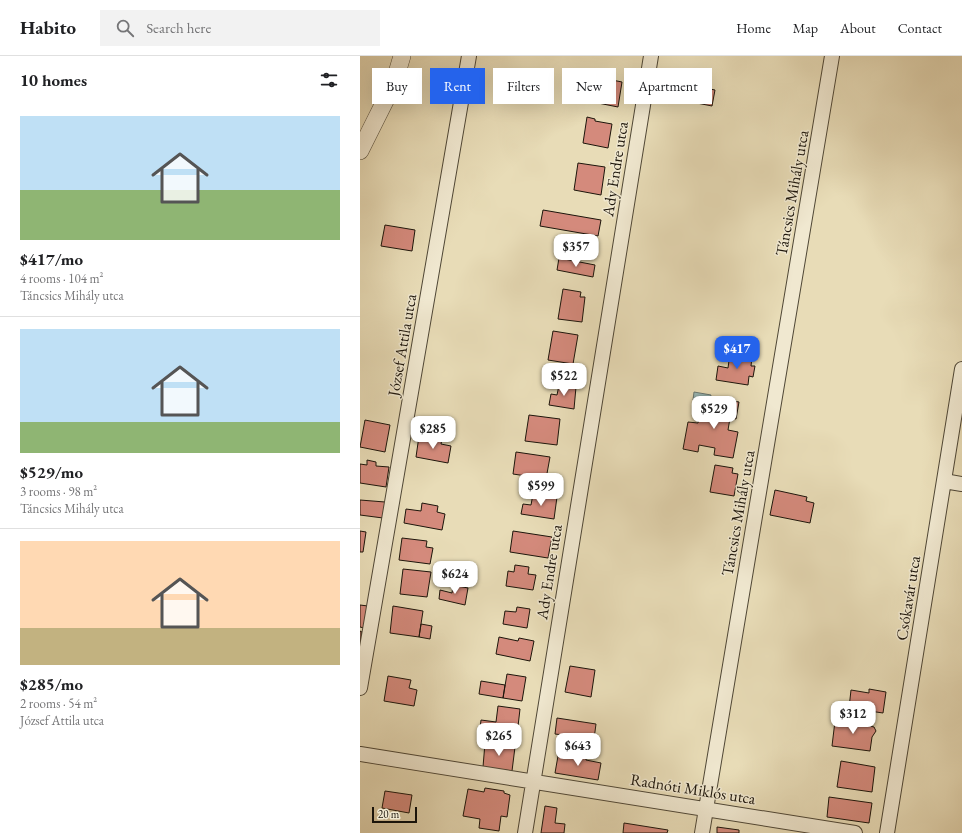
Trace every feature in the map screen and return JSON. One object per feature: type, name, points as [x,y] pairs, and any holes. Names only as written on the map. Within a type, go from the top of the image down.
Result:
[{"type":"street","points":[[360,151],[394,83],[402,56]]},
{"type":"street","name":"József Attila utca","points":[[360,688],[469,56]]},
{"type":"street","name":"Ady Endre utca","points":[[525,833],[651,56]]},
{"type":"street","name":"Táncsics Mihály utca","points":[[702,833],[832,56]]},
{"type":"street","name":"Csókavár utca","points":[[887,833],[962,369]]},
{"type":"street","points":[[944,481],[962,484]]},
{"type":"street","name":"Radnóti Miklós utca","points":[[360,754],[706,808],[855,833]]},
{"type":"water","points":[[694,392],[711,395],[709,403],[693,400]]},
{"type":"building","points":[[616,81],[622,82],[618,107],[603,104],[616,104]]},
{"type":"building","points":[[712,89],[715,90],[712,106],[702,104],[712,104]]},
{"type":"building","points":[[587,117],[595,119],[595,121],[612,124],[608,148],[583,143]]},
{"type":"building","points":[[578,163],[605,167],[601,195],[574,190]]},
{"type":"building","points":[[543,210],[601,220],[598,236],[540,226]]},
{"type":"building","points":[[385,225],[415,230],[412,251],[381,246]]},
{"type":"building","points":[[559,258],[595,265],[593,277],[557,270]]},
{"type":"building","points":[[563,289],[581,292],[580,297],[585,297],[582,322],[558,319]]},
{"type":"building","points":[[553,331],[578,335],[573,364],[548,360]]},
{"type":"building","points":[[730,353],[752,357],[751,366],[755,366],[753,377],[749,376],[748,385],[716,380],[718,366],[728,368]]},
{"type":"building","points":[[559,385],[576,387],[574,409],[549,405],[551,394],[557,395]]},
{"type":"building","points":[[715,398],[739,402],[736,419],[730,418],[728,430],[738,432],[733,458],[714,455],[715,448],[699,445],[698,452],[683,449],[688,422],[698,423],[701,409],[713,412]]},
{"type":"building","points":[[529,415],[560,419],[557,445],[525,441]]},
{"type":"building","points":[[365,420],[390,425],[385,452],[360,447]]},
{"type":"building","points":[[419,436],[442,439],[441,444],[451,446],[448,463],[416,457]]},
{"type":"building","points":[[516,452],[550,457],[546,479],[513,474]]},
{"type":"building","points":[[367,460],[376,462],[376,466],[389,467],[386,487],[360,483],[360,464],[367,465]]},
{"type":"building","points":[[715,465],[733,468],[732,473],[738,474],[734,496],[710,492]]},
{"type":"building","points":[[775,490],[807,497],[806,501],[814,503],[810,523],[770,515]]},
{"type":"building","points":[[533,494],[557,497],[554,519],[521,514],[523,504],[531,505]]},
{"type":"building","points":[[360,500],[385,502],[383,518],[360,515]]},
{"type":"building","points":[[422,503],[438,506],[437,512],[445,514],[442,530],[404,523],[406,509],[421,511]]},
{"type":"building","points":[[360,531],[366,532],[363,552],[360,552]]},
{"type":"building","points":[[513,531],[552,537],[548,558],[510,552]]},
{"type":"building","points":[[402,538],[427,541],[426,547],[433,548],[430,564],[399,560]]},
{"type":"building","points":[[515,565],[529,567],[528,574],[536,575],[533,590],[506,586],[508,571],[514,572]]},
{"type":"building","points":[[403,569],[431,572],[427,597],[400,594]]},
{"type":"building","points":[[453,585],[468,588],[465,605],[439,599],[440,590],[452,593]]},
{"type":"building","points":[[360,605],[368,606],[364,628],[360,627]]},
{"type":"building","points":[[393,606],[423,611],[419,637],[390,633]]},
{"type":"building","points":[[517,607],[530,609],[527,628],[503,624],[505,611],[516,612]]},
{"type":"building","points":[[421,624],[432,626],[430,639],[419,637]]},
{"type":"building","points":[[360,631],[362,632],[360,647]]},
{"type":"building","points":[[499,637],[518,641],[519,638],[534,641],[530,661],[496,654]]},
{"type":"building","points":[[570,666],[595,670],[591,697],[565,692]]},
{"type":"building","points":[[507,674],[526,677],[522,701],[503,698]]},
{"type":"building","points":[[388,676],[411,680],[409,688],[417,690],[414,706],[384,701]]},
{"type":"building","points":[[481,681],[505,685],[503,698],[479,694]]},
{"type":"building","points":[[869,689],[886,692],[883,713],[849,708],[851,690],[869,693]]},
{"type":"building","points":[[498,706],[520,709],[517,735],[480,729],[481,720],[496,722]]},
{"type":"building","points":[[557,718],[596,724],[594,739],[555,734]]},
{"type":"building","points":[[835,721],[870,723],[870,726],[874,727],[876,731],[872,737],[870,751],[832,746]]},
{"type":"building","points":[[485,743],[515,747],[512,771],[483,767]]},
{"type":"building","points":[[572,754],[586,756],[586,760],[601,763],[598,780],[555,773],[558,756],[571,758]]},
{"type":"building","points":[[841,761],[875,767],[872,792],[837,787]]},
{"type":"building","points":[[485,788],[504,791],[504,793],[510,795],[507,817],[501,816],[499,831],[479,828],[480,819],[463,816],[468,789],[484,792]]},
{"type":"building","points":[[385,791],[412,795],[409,813],[382,808]]},
{"type":"building","points":[[829,797],[872,803],[869,823],[827,817]]},
{"type":"building","points":[[545,806],[557,808],[555,823],[565,824],[564,833],[541,833]]},
{"type":"building","points":[[624,823],[668,830],[667,833],[623,833]]},
{"type":"building","points":[[717,827],[739,830],[739,833],[717,833]]}]
